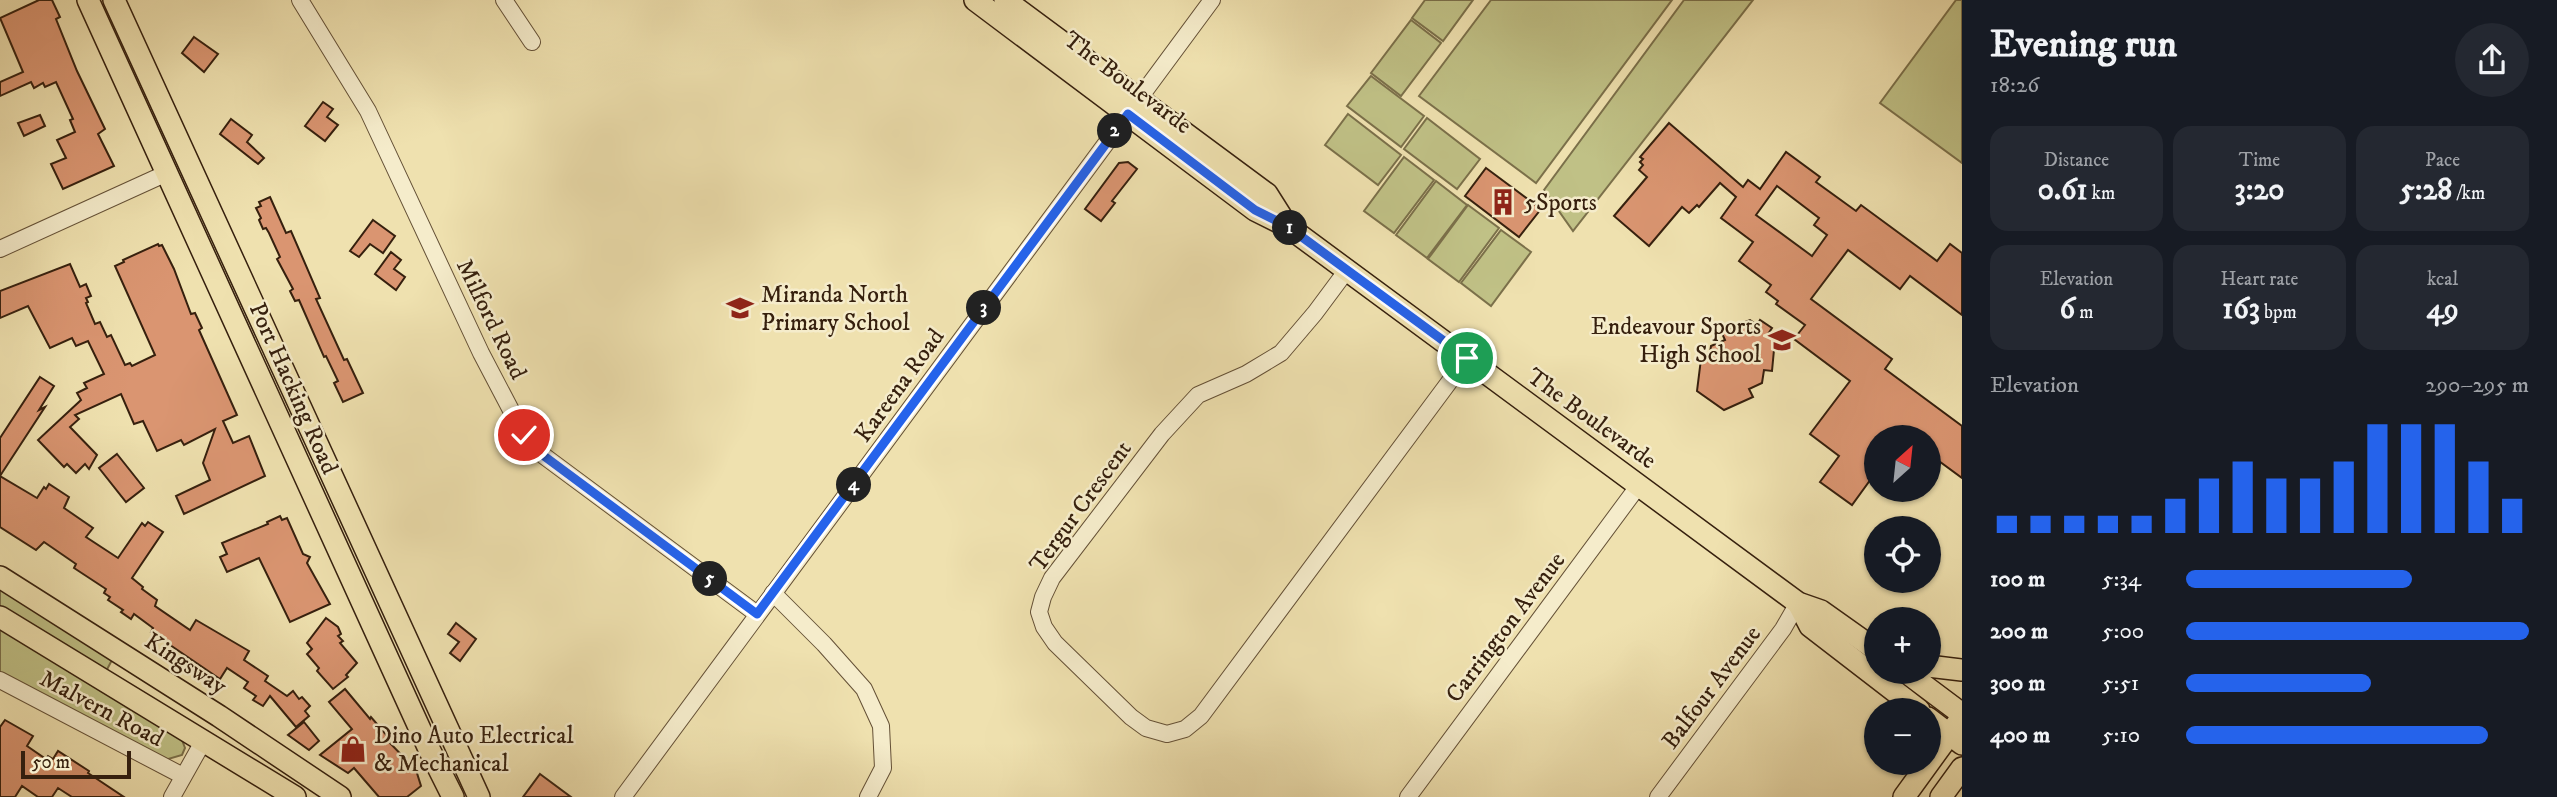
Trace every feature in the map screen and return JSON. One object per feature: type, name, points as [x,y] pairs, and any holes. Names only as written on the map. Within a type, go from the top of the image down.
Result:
[{"type":"main road","name":"Port Hacking Road","points":[[88,0],[453,797]]},
{"type":"main road","name":"Port Hacking Road","points":[[114,0],[479,797]]},
{"type":"main road","name":"The Boulevarde","points":[[975,0],[1267,194],[1287,226],[1798,603],[1821,611],[1864,641]]},
{"type":"main road","name":"The Boulevarde","points":[[1005,0],[1134,106]]},
{"type":"main road","points":[[166,173],[188,162]]},
{"type":"main road","name":"Kingsway","points":[[0,577],[219,716],[340,797]]},
{"type":"main road","name":"The Boulevarde","points":[[1798,603],[1810,626],[1903,698]]},
{"type":"main road","points":[[0,617],[295,797]]},
{"type":"main road","points":[[1841,624],[1864,636]]},
{"type":"main road","points":[[1941,668],[1962,670]]},
{"type":"main road","points":[[1904,797],[1956,739],[1962,715],[1922,684]]},
{"type":"main road","points":[[204,740],[219,716]]},
{"type":"main road","points":[[1941,728],[1956,739]]},
{"type":"main road","points":[[1941,797],[1962,768]]},
{"type":"street","name":"Milford Road","points":[[300,0],[382,137],[481,353],[524,435],[544,456],[757,614]]},
{"type":"street","points":[[505,0],[532,42]]},
{"type":"street","name":"Kareena Road","points":[[623,797],[1212,0]]},
{"type":"street","points":[[0,249],[166,173]]},
{"type":"street","name":"Tergur Crescent","points":[[1347,270],[1281,353],[1246,374],[1198,395],[1161,434],[1052,578],[1039,612],[1044,627],[1055,643],[1131,717],[1146,728],[1167,734],[1185,730],[1201,716],[1467,358]]},
{"type":"street","name":"Carrington Avenue","points":[[1408,797],[1639,485]]},
{"type":"street","points":[[773,593],[824,643],[864,689],[881,726],[883,768],[868,797]]},
{"type":"street","name":"Balfour Avenue","points":[[1658,797],[1783,629],[1798,603]]},
{"type":"street","name":"Malvern Road","points":[[0,680],[183,776]]},
{"type":"street","points":[[172,797],[204,740]]},
{"type":"green space","points":[[1425,0],[1473,0],[1443,41],[1412,18]]},
{"type":"green space","points":[[1491,0],[1672,0],[1536,183],[1419,96]]},
{"type":"green space","points":[[1684,0],[1753,0],[1573,231],[1544,190]]},
{"type":"green space","points":[[1956,0],[1962,0],[1962,163],[1880,103]]},
{"type":"green space","points":[[1411,20],[1441,43],[1401,96],[1371,73]]},
{"type":"green space","points":[[1371,76],[1424,116],[1401,147],[1347,106]]},
{"type":"green space","points":[[1348,114],[1401,155],[1378,185],[1325,145]]},
{"type":"green space","points":[[1427,118],[1480,159],[1457,189],[1404,149]]},
{"type":"green space","points":[[1404,157],[1434,180],[1394,233],[1364,211]]},
{"type":"green space","points":[[1436,181],[1467,205],[1427,258],[1396,235]]},
{"type":"green space","points":[[1468,205],[1499,228],[1459,282],[1428,259]]},
{"type":"green space","points":[[1501,230],[1531,252],[1491,306],[1461,283]]},
{"type":"green space","points":[[0,577],[113,658],[102,679],[182,740],[185,748],[182,755],[158,762],[0,680]]},
{"type":"building","points":[[39,0],[52,0],[60,17],[56,19],[105,129],[98,134],[114,166],[63,189],[51,164],[66,158],[57,140],[75,132],[70,120],[73,119],[56,82],[45,87],[43,83],[34,88],[31,82],[0,96],[0,82],[23,72],[0,18]]},
{"type":"building","points":[[194,37],[218,54],[204,72],[182,53]]},
{"type":"building","points":[[323,102],[333,109],[327,117],[338,125],[325,141],[305,126]]},
{"type":"building","points":[[40,115],[45,126],[24,136],[18,123]]},
{"type":"building","points":[[231,119],[252,135],[247,142],[264,158],[258,164],[220,134]]},
{"type":"building","points":[[1669,123],[1743,187],[1748,180],[1760,189],[1786,152],[1820,177],[1816,182],[1856,211],[1861,205],[1937,261],[1950,244],[1962,253],[1962,315],[1910,276],[1900,289],[1848,250],[1811,299],[1892,359],[1885,369],[1962,426],[1962,478],[1941,463],[1941,425],[1864,425],[1864,488],[1852,505],[1820,482],[1839,456],[1810,434],[1850,381],[1794,339],[1805,325],[1776,304],[1778,301],[1766,292],[1771,285],[1739,261],[1753,242],[1721,218],[1736,197],[1720,183],[1699,207],[1697,205],[1689,213],[1682,207],[1649,246],[1614,216],[1647,177],[1639,170],[1643,159],[1640,157]],"holes":[[[1777,186],[1819,218],[1814,225],[1827,235],[1812,256],[1756,215]]]},
{"type":"building","points":[[1128,162],[1137,169],[1112,201],[1115,203],[1101,221],[1085,209],[1119,163]]},
{"type":"building","name":"5Sports","points":[[1486,168],[1541,209],[1519,237],[1465,196]]},
{"type":"building","points":[[270,197],[286,233],[291,231],[320,298],[316,299],[344,360],[347,359],[363,393],[343,402],[334,383],[338,381],[326,356],[324,357],[299,300],[295,301],[290,291],[293,289],[277,259],[280,257],[269,233],[266,228],[263,229],[259,220],[261,218],[256,208],[261,206],[259,202]]},
{"type":"building","points":[[373,220],[395,236],[383,253],[370,244],[359,257],[350,251]]},
{"type":"building","points":[[158,244],[162,245],[174,269],[191,314],[195,313],[202,328],[199,330],[237,415],[223,421],[233,443],[249,436],[265,476],[184,514],[176,496],[210,480],[203,463],[215,429],[184,445],[181,440],[157,451],[143,421],[134,424],[121,394],[75,415],[79,419],[70,427],[97,455],[89,469],[85,464],[76,473],[67,464],[64,467],[38,440],[81,400],[77,393],[87,388],[84,383],[104,374],[88,341],[76,346],[72,338],[50,348],[28,306],[0,318],[0,291],[70,264],[80,287],[86,284],[91,296],[86,298],[86,303],[95,324],[100,322],[107,337],[111,335],[125,365],[130,363],[132,366],[155,355],[115,266]]},
{"type":"building","points":[[391,252],[401,260],[394,269],[405,277],[396,290],[375,274]]},
{"type":"building","points":[[1750,320],[1757,325],[1760,320],[1772,328],[1768,334],[1775,339],[1772,371],[1764,370],[1762,383],[1749,389],[1753,397],[1724,410],[1697,391],[1701,359],[1709,360],[1711,346],[1725,340],[1721,331]]},
{"type":"building","points":[[40,377],[54,386],[39,410],[45,407],[0,476],[0,438]]},
{"type":"building","points":[[117,454],[144,488],[126,502],[99,468]]},
{"type":"building","points":[[0,476],[37,498],[49,484],[69,497],[64,508],[93,528],[86,537],[118,558],[142,523],[145,526],[148,522],[163,532],[132,578],[157,600],[155,606],[190,630],[196,620],[249,651],[244,660],[268,676],[265,681],[287,696],[293,691],[299,699],[302,697],[310,706],[305,711],[309,716],[296,727],[270,696],[263,706],[253,700],[256,696],[244,688],[248,682],[227,668],[220,679],[151,632],[153,628],[134,614],[131,619],[121,612],[123,610],[108,600],[110,597],[104,593],[106,589],[74,568],[76,564],[44,542],[36,550],[0,527]]},
{"type":"building","points":[[280,516],[282,520],[287,518],[303,554],[310,557],[307,563],[330,604],[290,622],[259,558],[227,572],[220,557],[227,554],[222,543],[268,524],[267,522]]},
{"type":"building","points":[[326,618],[338,627],[341,634],[338,636],[343,641],[340,643],[357,663],[346,675],[348,677],[333,689],[317,671],[319,668],[307,654],[312,649],[307,643]]},
{"type":"building","points":[[456,623],[476,639],[460,661],[450,653],[459,642],[448,634]]},
{"type":"building","points":[[345,689],[416,770],[421,786],[407,797],[379,797],[354,768],[348,773],[320,755],[352,729],[329,702]]},
{"type":"building","points":[[5,720],[33,736],[27,746],[46,759],[48,756],[53,759],[58,751],[124,797],[72,797],[58,788],[52,797],[38,797],[22,786],[15,797],[0,797],[0,727]]},
{"type":"building","points":[[304,722],[319,741],[309,750],[288,735]]},
{"type":"building","points":[[540,774],[571,797],[523,797]]},
{"type":"place","name":"5Sports","points":[[1503,202]]},
{"type":"place","name":"Miranda North Primary School","points":[[740,308]]},
{"type":"place","name":"Endeavour Sports High School","points":[[1782,340]]},
{"type":"place","name":"Dino Auto Electrical & Mechanical","points":[[353,749]]},
{"type":"route","points":[[524,435],[544,456],[757,614],[1128,114],[1255,210],[1287,226],[1467,358]]}]
